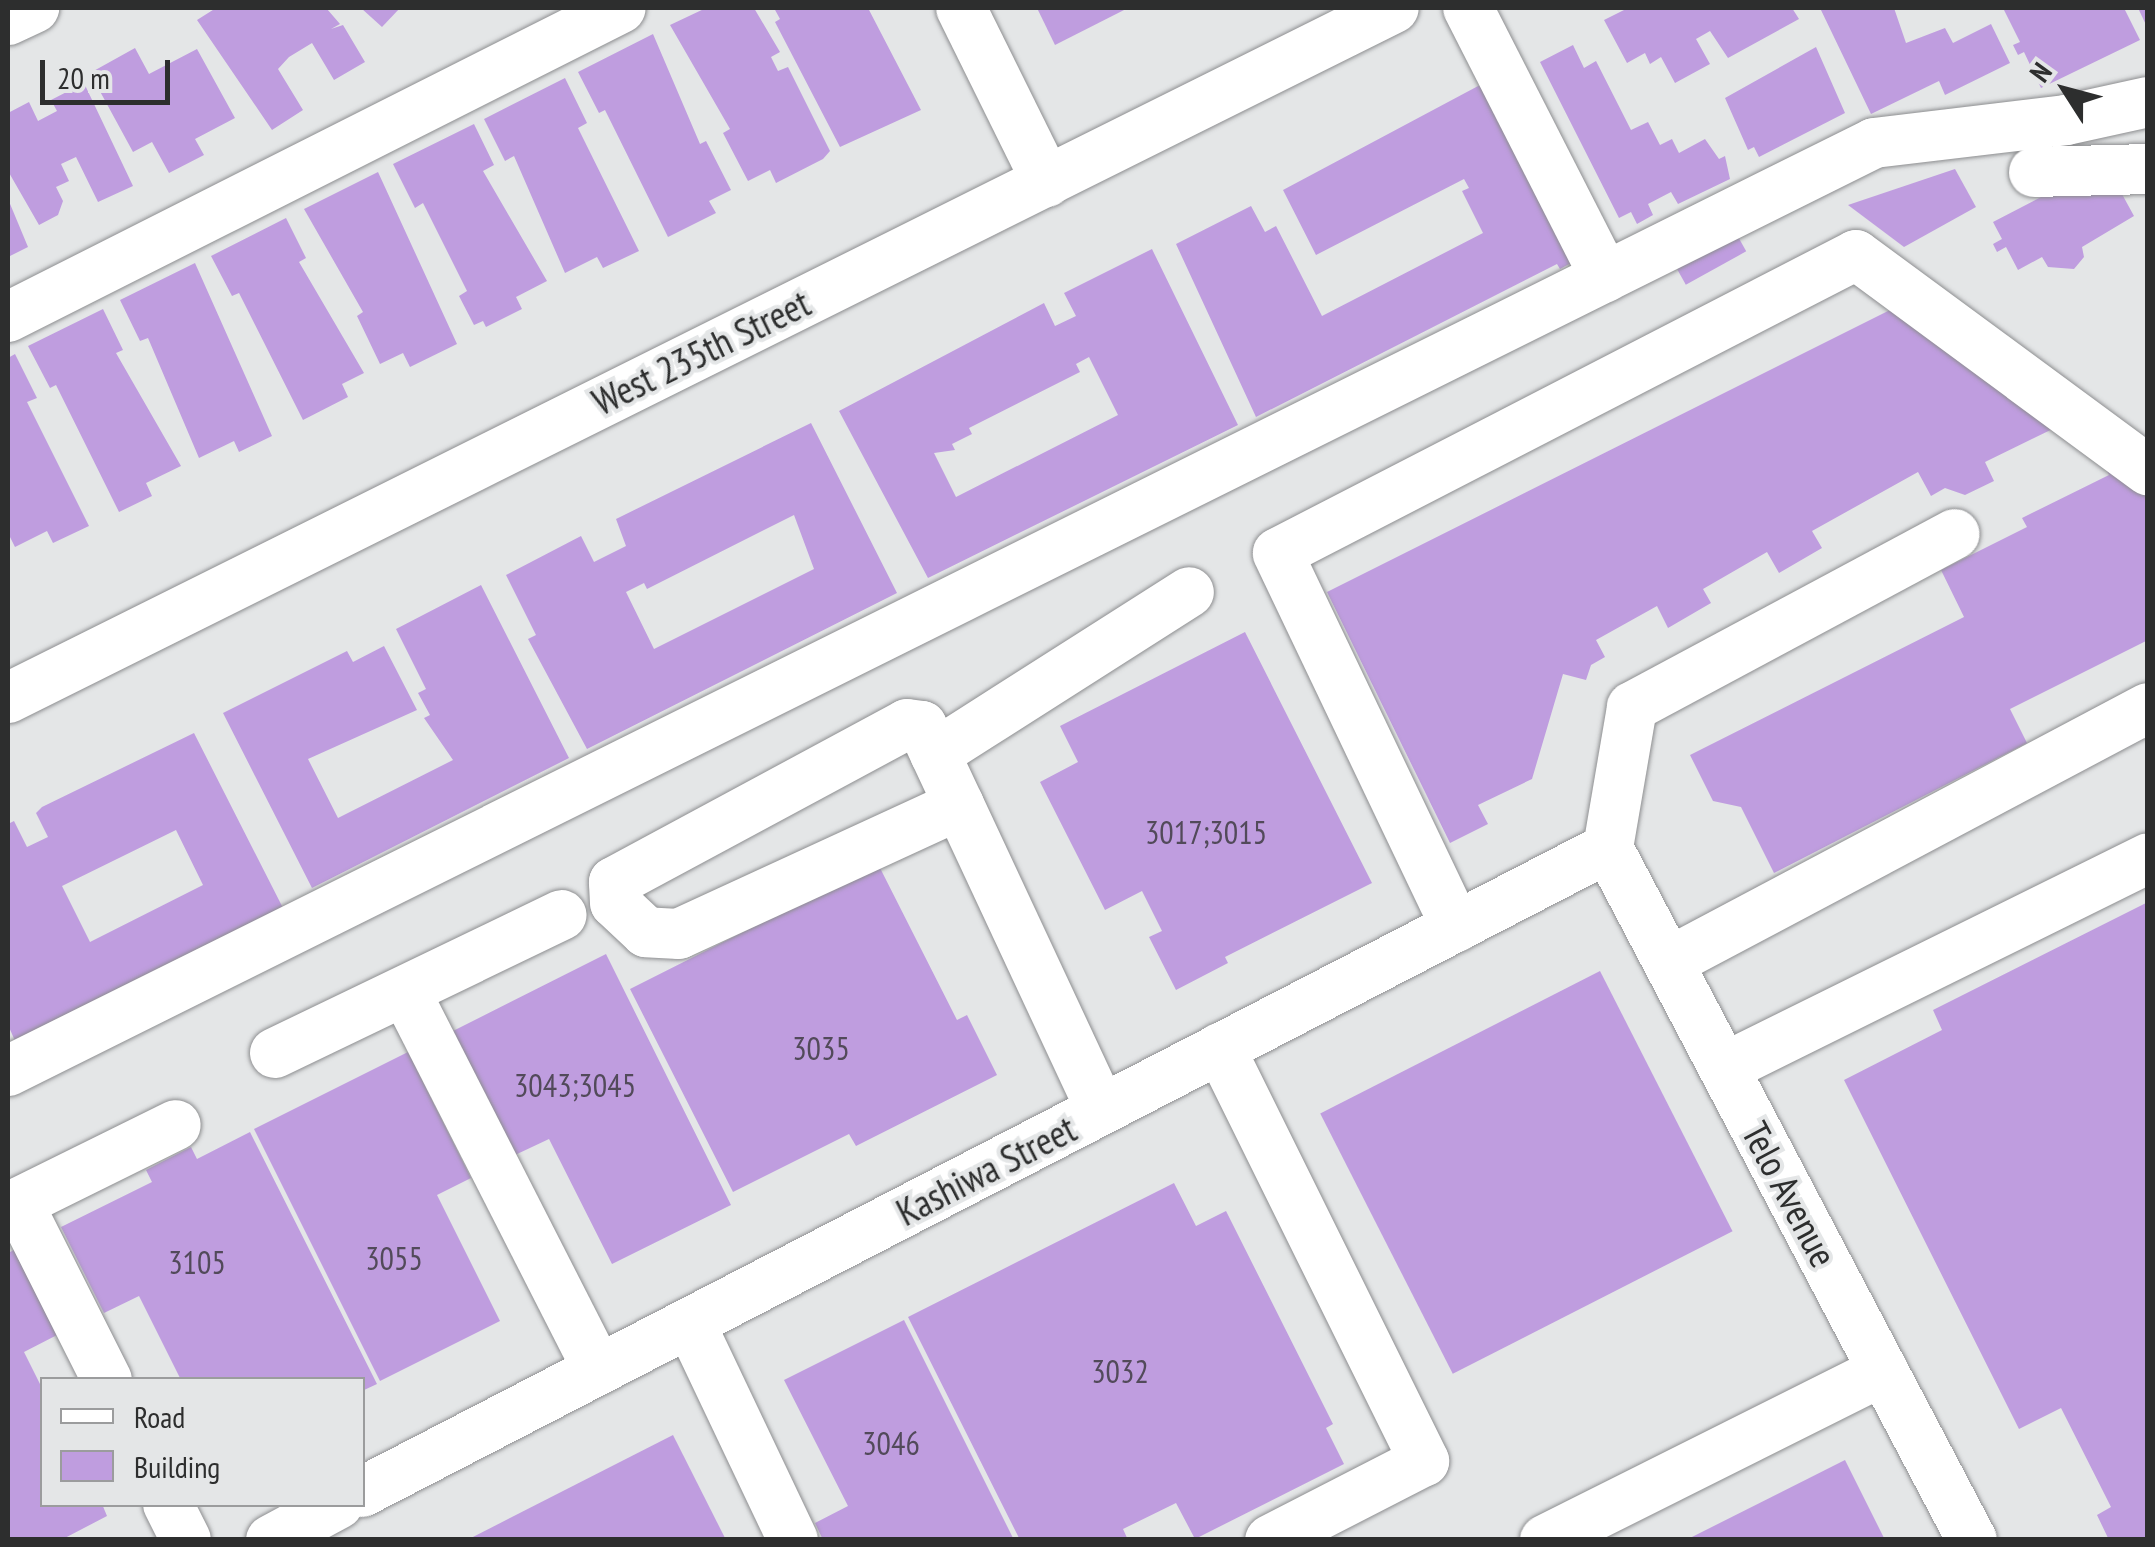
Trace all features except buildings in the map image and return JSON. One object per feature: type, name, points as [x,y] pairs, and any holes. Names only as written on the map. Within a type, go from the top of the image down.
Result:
[{"type":"street","points":[[8,20],[34,8]]},
{"type":"street","points":[[8,317],[621,8]]},
{"type":"street","points":[[961,8],[1047,182]]},
{"type":"street","name":"West 235th Street","points":[[8,698],[1394,8]]},
{"type":"street","points":[[1468,8],[1605,277]]},
{"type":"street","points":[[8,1071],[1874,143],[2066,120],[2148,102]]},
{"type":"street","points":[[2034,172],[2148,169]]},
{"type":"street","points":[[1456,926],[1278,554],[1856,255],[2148,470]]},
{"type":"street","points":[[1608,848],[1632,707],[1954,534]]},
{"type":"street","points":[[960,805],[679,934],[646,932],[615,903],[614,882],[921,739],[1190,592]]},
{"type":"street","points":[[1669,962],[2148,708]]},
{"type":"street","points":[[921,739],[960,805],[1101,1110]]},
{"type":"street","name":"Kashiwa Street","points":[[365,1499],[598,1370],[1608,848]]},
{"type":"street","name":"Telo Avenue","points":[[1608,848],[1972,1540]]},
{"type":"street","points":[[1724,1068],[2148,858]]},
{"type":"street","points":[[276,1053],[562,915]]},
{"type":"street","points":[[406,992],[598,1370]]},
{"type":"street","points":[[1220,1048],[1424,1461],[1270,1540]]},
{"type":"street","points":[[104,1377],[13,1206],[176,1125]]},
{"type":"street","points":[[690,1323],[793,1540]]},
{"type":"street","points":[[1545,1540],[1883,1371]]},
{"type":"street","points":[[170,1507],[186,1540]]},
{"type":"street","name":"Kashiwa Street","points":[[271,1540],[342,1512]]}]
